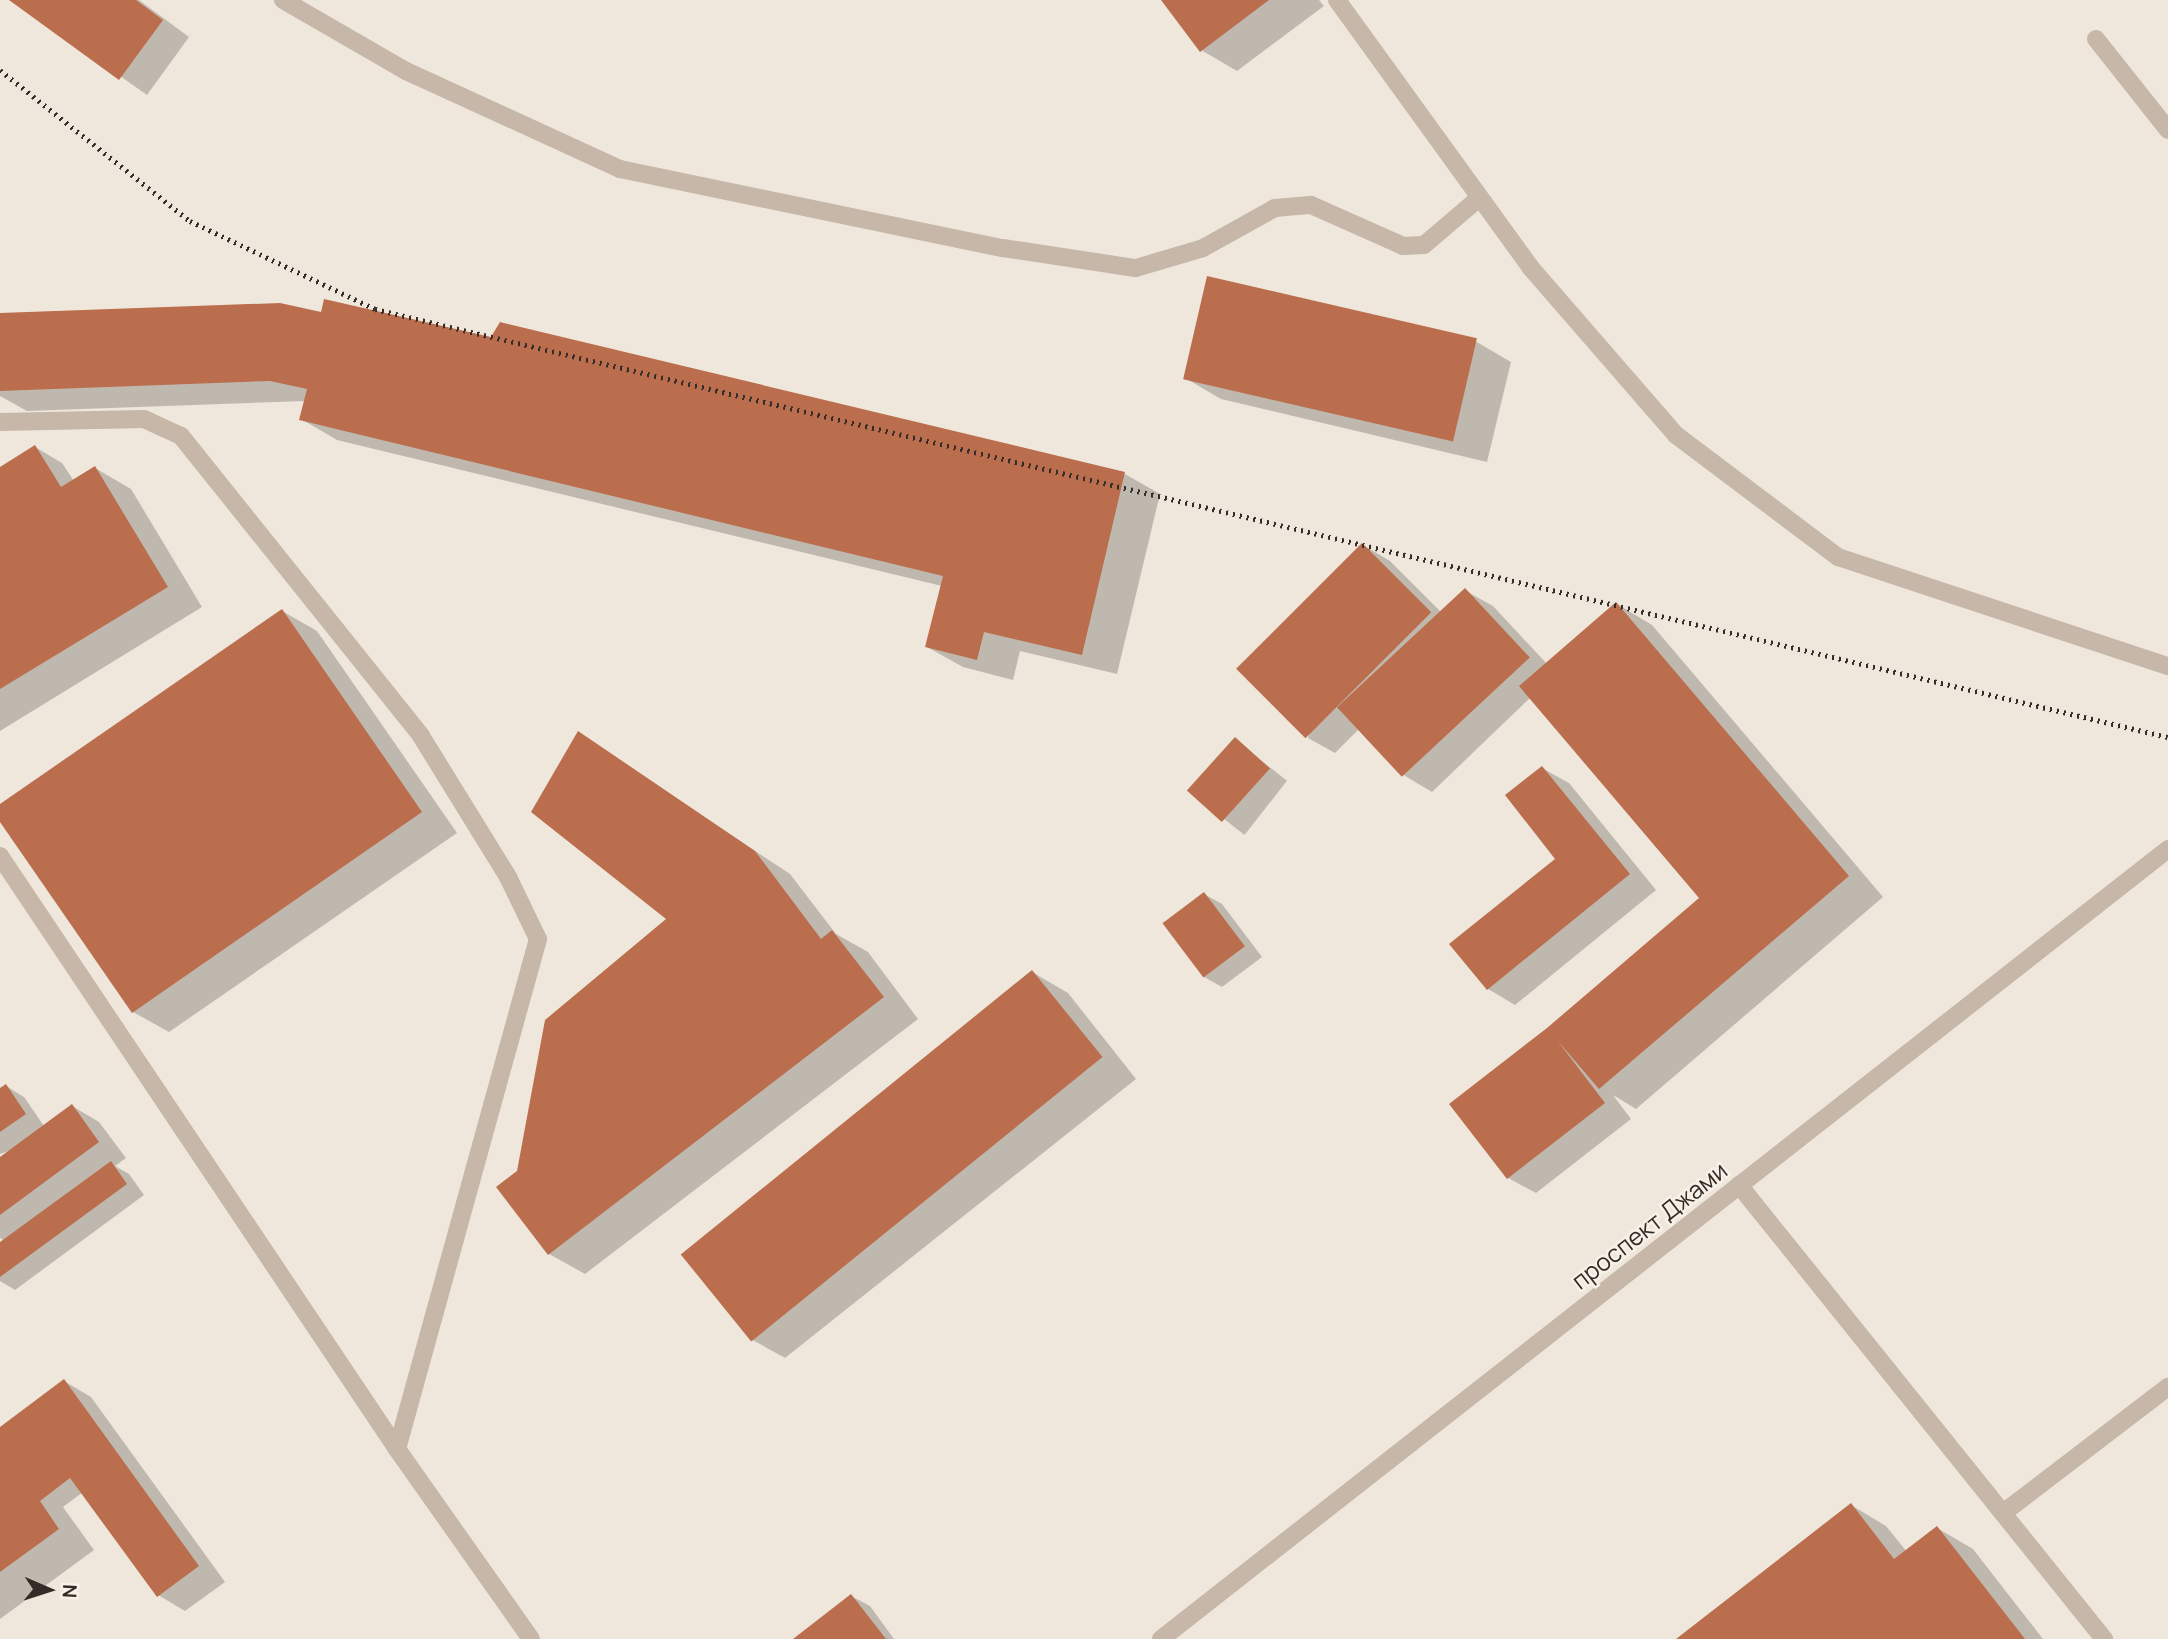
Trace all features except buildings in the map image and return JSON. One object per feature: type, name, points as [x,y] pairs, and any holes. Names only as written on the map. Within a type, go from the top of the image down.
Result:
[{"type":"street","points":[[283,0],[405,71],[620,169],[1003,248],[1136,268],[1203,248],[1275,208],[1311,205],[1403,246],[1424,245],[1479,198]]},
{"type":"street","points":[[1337,0],[1530,267],[1676,436],[1838,556],[2168,666]]},
{"type":"street","points":[[2096,39],[2168,130]]},
{"type":"street","points":[[0,422],[144,419],[181,436],[421,736],[508,877],[538,939],[397,1449]]},
{"type":"street","name":"проспект Джами","points":[[1161,1639],[2168,849]]},
{"type":"street","points":[[0,856],[397,1449],[531,1639]]},
{"type":"street","points":[[1739,1185],[2104,1639]]},
{"type":"street","points":[[2003,1513],[2168,1387]]},
{"type":"railway","points":[[0,70],[190,221],[375,309],[2168,737]]}]
